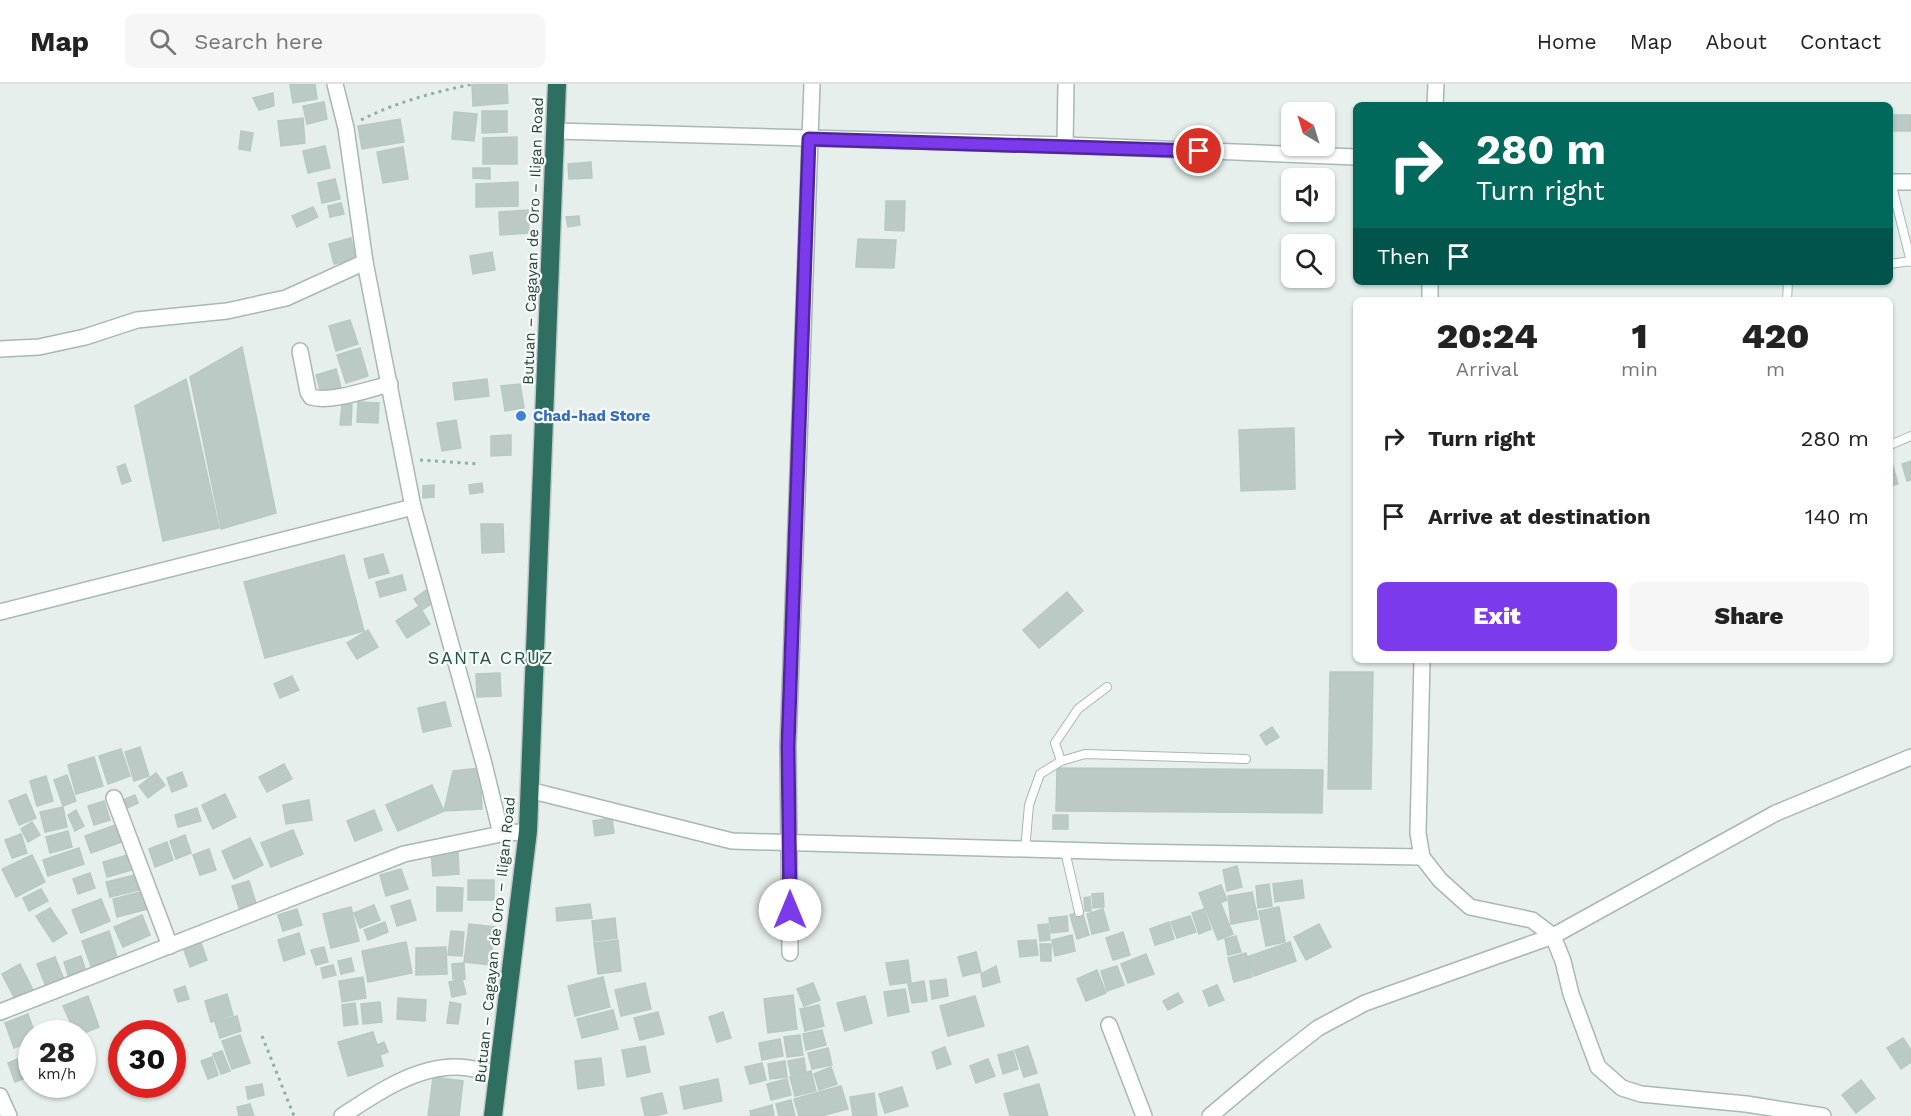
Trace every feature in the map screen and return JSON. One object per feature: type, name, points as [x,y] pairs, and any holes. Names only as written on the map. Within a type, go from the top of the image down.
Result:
[{"type":"highway","name":"Butuan – Cagayan de Oro – Iligan Road","points":[[493,1116],[528,831],[557,84]]},
{"type":"street","points":[[335,84],[346,128],[365,262],[413,507],[501,834]]},
{"type":"street","points":[[790,953],[788,746],[812,84]]},
{"type":"street","points":[[1065,145],[1066,84]]},
{"type":"street","points":[[1435,102],[1436,84]]},
{"type":"street","points":[[556,131],[1065,145],[1353,157]]},
{"type":"street","points":[[1893,182],[1911,182]]},
{"type":"street","points":[[0,349],[39,347],[85,337],[137,320],[227,311],[285,298],[365,262]]},
{"type":"street","points":[[300,351],[311,398],[341,396],[390,384]]},
{"type":"street","points":[[0,612],[413,507]]},
{"type":"street","points":[[1422,663],[1418,833],[1422,857],[1440,880],[1470,907],[1532,920],[1553,936],[1563,961],[1571,994],[1598,1067],[1622,1088],[1641,1094],[1746,1104],[1822,1116]]},
{"type":"street","points":[[1210,1116],[1318,1028],[1365,1003],[1553,936],[1776,813],[1911,757]]},
{"type":"street","points":[[530,790],[732,841],[1065,851],[1422,857]]},
{"type":"street","points":[[114,798],[170,946]]},
{"type":"street","points":[[0,1012],[404,854],[501,834],[528,831]]},
{"type":"street","points":[[1109,1025],[1144,1116]]},
{"type":"street","points":[[342,1116],[373,1095],[420,1073],[458,1067],[499,1074]]},
{"type":"street","points":[[0,1096],[9,1116]]},
{"type":"lane","points":[[1893,189],[1908,239],[1911,261],[1893,264]]},
{"type":"lane","points":[[1893,444],[1911,436]]},
{"type":"lane","points":[[1061,761],[1055,743],[1078,709],[1107,687]]},
{"type":"lane","points":[[1025,850],[1029,805],[1040,774],[1061,761],[1085,754],[1246,759]]},
{"type":"lane","points":[[1065,851],[1079,912]]},
{"type":"path","points":[[346,128],[380,110],[473,84]]},
{"type":"path","points":[[404,459],[480,464]]},
{"type":"path","points":[[262,1036],[294,1116]]},
{"type":"building","points":[[315,84],[317,99],[293,103],[290,85]]},
{"type":"building","points":[[507,84],[508,103],[473,106],[472,85]]},
{"type":"building","points":[[273,93],[274,106],[259,110],[253,98]]},
{"type":"building","points":[[324,102],[327,119],[307,124],[303,106]]},
{"type":"building","points":[[482,111],[507,111],[507,132],[482,133]]},
{"type":"building","points":[[454,112],[477,114],[474,141],[452,139]]},
{"type":"building","points":[[1894,115],[1911,115],[1911,131],[1894,131]]},
{"type":"building","points":[[303,118],[305,143],[281,146],[278,121]]},
{"type":"building","points":[[400,119],[404,142],[362,149],[358,126]]},
{"type":"building","points":[[241,131],[253,133],[250,151],[239,149]]},
{"type":"building","points":[[517,137],[517,164],[483,164],[483,138]]},
{"type":"building","points":[[325,146],[330,168],[308,173],[303,151]]},
{"type":"building","points":[[403,147],[408,179],[383,183],[377,152]]},
{"type":"building","points":[[591,162],[592,178],[569,179],[568,164]]},
{"type":"building","points":[[473,168],[490,168],[490,179],[473,178]]},
{"type":"building","points":[[335,179],[340,199],[322,203],[318,183]]},
{"type":"building","points":[[518,182],[518,206],[476,207],[476,184]]},
{"type":"building","points":[[886,201],[905,201],[904,231],[885,230]]},
{"type":"building","points":[[341,203],[344,214],[330,217],[328,206]]},
{"type":"building","points":[[313,207],[318,217],[297,227],[292,216]]},
{"type":"building","points":[[528,210],[529,233],[500,235],[499,212]]},
{"type":"building","points":[[579,216],[580,225],[568,227],[566,217]]},
{"type":"building","points":[[351,238],[356,259],[334,264],[329,244]]},
{"type":"building","points":[[858,239],[896,240],[894,268],[856,267]]},
{"type":"building","points":[[492,252],[495,270],[473,274],[470,256]]},
{"type":"building","points":[[350,320],[358,344],[336,351],[329,326]]},
{"type":"building","points":[[242,347],[276,513],[221,529],[190,377]]},
{"type":"building","points":[[360,348],[368,376],[346,383],[337,355]]},
{"type":"building","points":[[336,369],[341,387],[321,393],[316,375]]},
{"type":"building","points":[[186,379],[219,528],[163,541],[135,406]]},
{"type":"building","points":[[487,379],[489,396],[455,400],[453,383]]},
{"type":"building","points":[[520,384],[524,408],[505,411],[501,386]]},
{"type":"building","points":[[358,402],[379,403],[378,423],[357,422]]},
{"type":"building","points":[[342,404],[352,405],[351,425],[340,425]]},
{"type":"building","points":[[456,420],[461,448],[442,451],[437,423]]},
{"type":"building","points":[[1294,428],[1295,489],[1241,491],[1239,430]]},
{"type":"building","points":[[511,435],[511,455],[491,456],[491,436]]},
{"type":"building","points":[[1911,461],[1911,480],[1907,481],[1902,464]]},
{"type":"building","points":[[125,464],[131,481],[122,484],[117,467]]},
{"type":"building","points":[[1893,466],[1898,484],[1893,485]]},
{"type":"building","points":[[482,483],[483,492],[470,494],[469,485]]},
{"type":"building","points":[[434,485],[434,497],[423,498],[423,486]]},
{"type":"building","points":[[481,524],[503,524],[504,552],[482,553]]},
{"type":"building","points":[[383,554],[389,573],[369,578],[364,559]]},
{"type":"building","points":[[344,555],[364,631],[265,658],[244,582]]},
{"type":"building","points":[[402,575],[406,590],[380,597],[376,582]]},
{"type":"building","points":[[426,590],[434,602],[422,610],[414,599]]},
{"type":"building","points":[[1067,592],[1083,611],[1039,648],[1023,630]]},
{"type":"building","points":[[419,606],[430,624],[407,638],[396,621]]},
{"type":"building","points":[[368,630],[378,647],[357,659],[347,643]]},
{"type":"building","points":[[1330,672],[1373,672],[1371,789],[1328,789]]},
{"type":"building","points":[[500,673],[501,696],[477,697],[476,674]]},
{"type":"building","points":[[292,676],[299,690],[280,698],[274,684]]},
{"type":"building","points":[[445,702],[451,726],[423,732],[418,708]]},
{"type":"building","points":[[1272,727],[1279,737],[1266,745],[1260,735]]},
{"type":"building","points":[[140,747],[149,776],[134,781],[125,752]]},
{"type":"building","points":[[121,749],[130,776],[108,784],[99,756]]},
{"type":"building","points":[[94,757],[103,786],[76,794],[68,765]]},
{"type":"building","points":[[284,764],[292,779],[267,792],[259,777]]},
{"type":"building","points":[[480,768],[482,809],[444,811],[453,771]]},
{"type":"building","points":[[1057,768],[1323,770],[1322,813],[1056,811]]},
{"type":"building","points":[[182,772],[187,786],[172,792],[167,778]]},
{"type":"building","points":[[156,773],[165,785],[148,798],[139,786]]},
{"type":"building","points":[[67,775],[76,801],[63,806],[54,780]]},
{"type":"building","points":[[46,776],[53,801],[37,806],[30,781]]},
{"type":"building","points":[[432,785],[444,811],[398,831],[386,805]]},
{"type":"building","points":[[26,794],[36,818],[19,825],[9,801]]},
{"type":"building","points":[[225,794],[236,817],[213,829],[202,805]]},
{"type":"building","points":[[135,795],[138,803],[127,808],[123,800]]},
{"type":"building","points":[[309,800],[312,820],[286,824],[283,805]]},
{"type":"building","points":[[104,801],[110,820],[94,825],[88,806]]},
{"type":"building","points":[[63,807],[67,827],[45,832],[40,812]]},
{"type":"building","points":[[197,808],[201,821],[178,827],[175,815]]},
{"type":"building","points":[[76,810],[84,826],[75,831],[68,815]]},
{"type":"building","points":[[374,810],[382,830],[355,841],[347,821]]},
{"type":"building","points":[[1053,815],[1068,815],[1068,829],[1053,829]]},
{"type":"building","points":[[612,818],[614,833],[595,836],[593,821]]},
{"type":"building","points":[[32,822],[40,835],[28,842],[21,829]]},
{"type":"building","points":[[121,823],[127,840],[91,853],[85,836]]},
{"type":"building","points":[[293,830],[303,854],[271,867],[261,843]]},
{"type":"building","points":[[68,831],[72,847],[50,853],[46,837]]},
{"type":"building","points":[[21,834],[27,853],[12,858],[5,840]]},
{"type":"building","points":[[185,835],[191,853],[176,859],[170,841]]},
{"type":"building","points":[[250,838],[263,865],[234,879],[222,851]]},
{"type":"building","points":[[167,842],[173,860],[155,867],[149,849]]},
{"type":"building","points":[[79,848],[84,864],[48,876],[43,860]]},
{"type":"building","points":[[209,849],[216,870],[200,875],[193,855]]},
{"type":"building","points":[[458,851],[459,874],[433,876],[431,853]]},
{"type":"building","points":[[131,854],[135,869],[107,877],[103,862]]},
{"type":"building","points":[[32,855],[45,882],[16,897],[2,869]]},
{"type":"building","points":[[1237,866],[1242,887],[1227,891],[1223,870]]},
{"type":"building","points":[[401,869],[408,889],[386,896],[380,875]]},
{"type":"building","points":[[90,873],[95,888],[78,894],[73,879]]},
{"type":"building","points":[[135,875],[139,890],[110,897],[106,882]]},
{"type":"building","points":[[468,880],[494,880],[494,900],[468,900]]},
{"type":"building","points":[[1302,880],[1304,898],[1275,902],[1273,884]]},
{"type":"building","points":[[249,881],[257,906],[240,911],[232,886]]},
{"type":"building","points":[[1269,884],[1272,906],[1258,908],[1256,886]]},
{"type":"building","points":[[1221,885],[1227,900],[1205,909],[1199,893]]},
{"type":"building","points":[[437,887],[463,888],[462,911],[437,911]]},
{"type":"building","points":[[41,889],[48,901],[29,911],[23,898]]},
{"type":"building","points":[[148,890],[152,908],[117,917],[113,899]]},
{"type":"building","points":[[1252,892],[1258,919],[1231,924],[1228,896]]},
{"type":"building","points":[[1103,893],[1104,907],[1093,908],[1092,894]]},
{"type":"building","points":[[1090,897],[1091,911],[1085,911],[1084,898]]},
{"type":"building","points":[[101,899],[110,921],[81,933],[72,910]]},
{"type":"building","points":[[410,900],[416,920],[397,926],[391,906]]},
{"type":"building","points":[[590,904],[592,918],[557,921],[556,908]]},
{"type":"building","points":[[1221,904],[1233,934],[1218,940],[1206,910]]},
{"type":"building","points":[[374,905],[380,920],[360,928],[354,913]]},
{"type":"building","points":[[351,907],[359,941],[331,948],[323,914]]},
{"type":"building","points":[[1279,907],[1285,942],[1266,946],[1259,911]]},
{"type":"building","points":[[50,908],[67,933],[53,942],[36,916]]},
{"type":"building","points":[[297,909],[302,925],[283,931],[278,915]]},
{"type":"building","points":[[1103,909],[1109,930],[1092,934],[1087,914]]},
{"type":"building","points":[[1204,909],[1211,929],[1199,934],[1192,913]]},
{"type":"building","points":[[1082,911],[1089,935],[1077,939],[1070,915]]},
{"type":"building","points":[[142,915],[150,935],[123,947],[114,927]]},
{"type":"building","points":[[1067,916],[1068,931],[1051,933],[1049,918]]},
{"type":"building","points":[[1190,916],[1196,932],[1177,938],[1171,922]]},
{"type":"building","points":[[615,918],[617,938],[594,941],[592,921]]},
{"type":"building","points":[[385,922],[388,932],[368,940],[364,930]]},
{"type":"building","points":[[1169,922],[1174,939],[1155,945],[1150,929]]},
{"type":"building","points":[[469,924],[495,927],[490,965],[464,962]]},
{"type":"building","points":[[1048,924],[1050,940],[1040,941],[1038,925]]},
{"type":"building","points":[[1319,924],[1331,947],[1306,960],[1294,937]]},
{"type":"building","points":[[109,931],[118,960],[92,969],[82,941]]},
{"type":"building","points":[[451,931],[464,932],[462,956],[448,955]]},
{"type":"building","points":[[1123,932],[1130,955],[1113,960],[1106,938]]},
{"type":"building","points":[[299,933],[305,954],[284,961],[278,940]]},
{"type":"building","points":[[1072,935],[1075,951],[1055,956],[1052,940]]},
{"type":"building","points":[[1236,936],[1241,952],[1228,955],[1225,939]]},
{"type":"building","points":[[618,940],[621,971],[598,974],[594,943]]},
{"type":"building","points":[[1036,940],[1038,955],[1020,957],[1018,941]]},
{"type":"building","points":[[406,942],[412,973],[368,982],[362,951]]},
{"type":"building","points":[[1290,942],[1296,961],[1254,976],[1247,957]]},
{"type":"building","points":[[201,943],[207,960],[190,967],[184,950]]},
{"type":"building","points":[[1040,944],[1051,944],[1051,961],[1041,961]]},
{"type":"building","points":[[324,947],[328,962],[316,965],[311,950]]},
{"type":"building","points":[[446,947],[447,974],[416,975],[416,948]]},
{"type":"building","points":[[976,952],[981,972],[963,976],[958,957]]},
{"type":"building","points":[[1246,953],[1252,977],[1234,982],[1228,958]]},
{"type":"building","points":[[1146,954],[1154,974],[1128,983],[1121,964]]},
{"type":"building","points":[[81,956],[86,972],[69,978],[64,962]]},
{"type":"building","points":[[55,957],[65,982],[47,989],[37,964]]},
{"type":"building","points":[[351,958],[354,971],[341,974],[338,961]]},
{"type":"building","points":[[908,960],[911,982],[890,985],[886,963]]},
{"type":"building","points":[[464,963],[465,979],[453,979],[452,964]]},
{"type":"building","points":[[20,964],[34,992],[16,1001],[2,974]]},
{"type":"building","points":[[333,965],[336,975],[323,978],[321,968]]},
{"type":"building","points":[[996,966],[1000,982],[983,987],[981,974]]},
{"type":"building","points":[[1117,966],[1124,985],[1107,991],[1101,971]]},
{"type":"building","points":[[1097,970],[1106,993],[1086,1001],[1077,979]]},
{"type":"building","points":[[363,977],[366,998],[342,1002],[339,981]]},
{"type":"building","points":[[603,977],[610,1007],[575,1016],[568,986]]},
{"type":"building","points":[[462,979],[466,994],[452,997],[449,982]]},
{"type":"building","points":[[946,979],[948,996],[932,999],[930,981]]},
{"type":"building","points":[[924,981],[927,1001],[912,1003],[908,984]]},
{"type":"building","points":[[645,983],[651,1009],[621,1016],[615,990]]},
{"type":"building","points":[[813,983],[820,1000],[804,1006],[797,989]]},
{"type":"building","points":[[1217,985],[1224,1000],[1209,1006],[1203,991]]},
{"type":"building","points":[[185,986],[189,999],[178,1002],[174,990]]},
{"type":"building","points":[[905,989],[909,1012],[888,1016],[884,992]]},
{"type":"building","points":[[1178,993],[1183,1002],[1168,1010],[1163,1001]]},
{"type":"building","points":[[227,994],[233,1015],[211,1022],[205,1001]]},
{"type":"building","points":[[793,995],[797,1029],[768,1033],[764,999]]},
{"type":"building","points":[[88,996],[99,1027],[96,1028],[96,1020],[70,1020],[63,1006]]},
{"type":"building","points":[[865,996],[872,1023],[845,1031],[837,1003]]},
{"type":"building","points":[[975,996],[984,1026],[948,1036],[940,1006]]},
{"type":"building","points":[[398,998],[426,1000],[425,1021],[397,1019]]},
{"type":"building","points":[[380,1002],[382,1022],[363,1024],[361,1004]]},
{"type":"building","points":[[450,1002],[461,1004],[458,1024],[447,1023]]},
{"type":"building","points":[[355,1003],[358,1024],[344,1026],[342,1005]]},
{"type":"building","points":[[819,1005],[824,1026],[805,1031],[800,1009]]},
{"type":"building","points":[[613,1010],[618,1029],[582,1038],[577,1019]]},
{"type":"building","points":[[658,1012],[664,1034],[640,1040],[634,1018]]},
{"type":"building","points":[[723,1012],[731,1038],[717,1042],[709,1017]]},
{"type":"building","points":[[28,1014],[30,1020],[18,1020],[18,1046],[14,1048],[5,1023]]},
{"type":"building","points":[[237,1016],[241,1031],[220,1038],[215,1022]]},
{"type":"building","points":[[822,1030],[826,1045],[806,1050],[803,1034]]},
{"type":"building","points":[[373,1032],[377,1045],[384,1042],[388,1052],[380,1055],[383,1066],[348,1076],[338,1042]]},
{"type":"building","points":[[240,1035],[250,1063],[232,1069],[222,1041]]},
{"type":"building","points":[[800,1035],[803,1055],[787,1057],[784,1037]]},
{"type":"building","points":[[1903,1038],[1911,1050],[1911,1062],[1901,1069],[1887,1048]]},
{"type":"building","points":[[780,1039],[783,1056],[762,1060],[759,1043]]},
{"type":"building","points":[[645,1046],[650,1072],[627,1077],[622,1050]]},
{"type":"building","points":[[1028,1046],[1037,1073],[1024,1077],[1015,1050]]},
{"type":"building","points":[[945,1047],[951,1064],[937,1069],[932,1052]]},
{"type":"building","points":[[828,1048],[832,1065],[812,1069],[808,1053]]},
{"type":"building","points":[[222,1051],[230,1071],[221,1074],[213,1054]]},
{"type":"building","points":[[1013,1051],[1018,1069],[1003,1074],[998,1055]]},
{"type":"building","points":[[212,1057],[218,1075],[208,1079],[201,1061]]},
{"type":"building","points":[[601,1058],[604,1085],[578,1089],[575,1061]]},
{"type":"building","points":[[804,1058],[806,1072],[791,1075],[788,1061]]},
{"type":"building","points":[[18,1059],[18,1081],[15,1082],[8,1063]]},
{"type":"building","points":[[988,1059],[995,1076],[976,1083],[970,1066]]},
{"type":"building","points":[[785,1061],[787,1077],[770,1079],[768,1064]]},
{"type":"building","points":[[762,1063],[766,1080],[750,1084],[745,1067]]},
{"type":"building","points":[[831,1067],[837,1084],[819,1090],[814,1074]]},
{"type":"building","points":[[811,1071],[816,1091],[795,1096],[790,1077]]},
{"type":"building","points":[[433,1077],[463,1081],[459,1116],[428,1116]]},
{"type":"building","points":[[718,1079],[722,1101],[684,1109],[680,1087]]},
{"type":"building","points":[[787,1079],[791,1095],[771,1100],[767,1084]]},
{"type":"building","points":[[1861,1080],[1875,1098],[1856,1113],[1842,1095]]},
{"type":"building","points":[[262,1084],[264,1095],[248,1099],[246,1087]]},
{"type":"building","points":[[1039,1084],[1048,1116],[1010,1116],[1004,1094]]},
{"type":"building","points":[[841,1086],[848,1109],[821,1116],[799,1116],[794,1099]]},
{"type":"building","points":[[902,1087],[908,1106],[885,1113],[879,1094]]},
{"type":"building","points":[[662,1093],[667,1113],[645,1116],[641,1098]]},
{"type":"building","points":[[874,1093],[877,1116],[853,1116],[850,1097]]},
{"type":"building","points":[[791,1100],[795,1116],[779,1116],[776,1104]]},
{"type":"building","points":[[250,1104],[254,1116],[239,1116],[237,1107]]},
{"type":"building","points":[[772,1105],[774,1116],[751,1116],[750,1111]]},
{"type":"place","name":"Chad-had Store","points":[[521,416]]},
{"type":"district","name":"SANTA CRUZ","points":[[491,658]]},
{"type":"route","points":[[790,910],[788,746],[809,139],[1065,145],[1199,151]]}]
